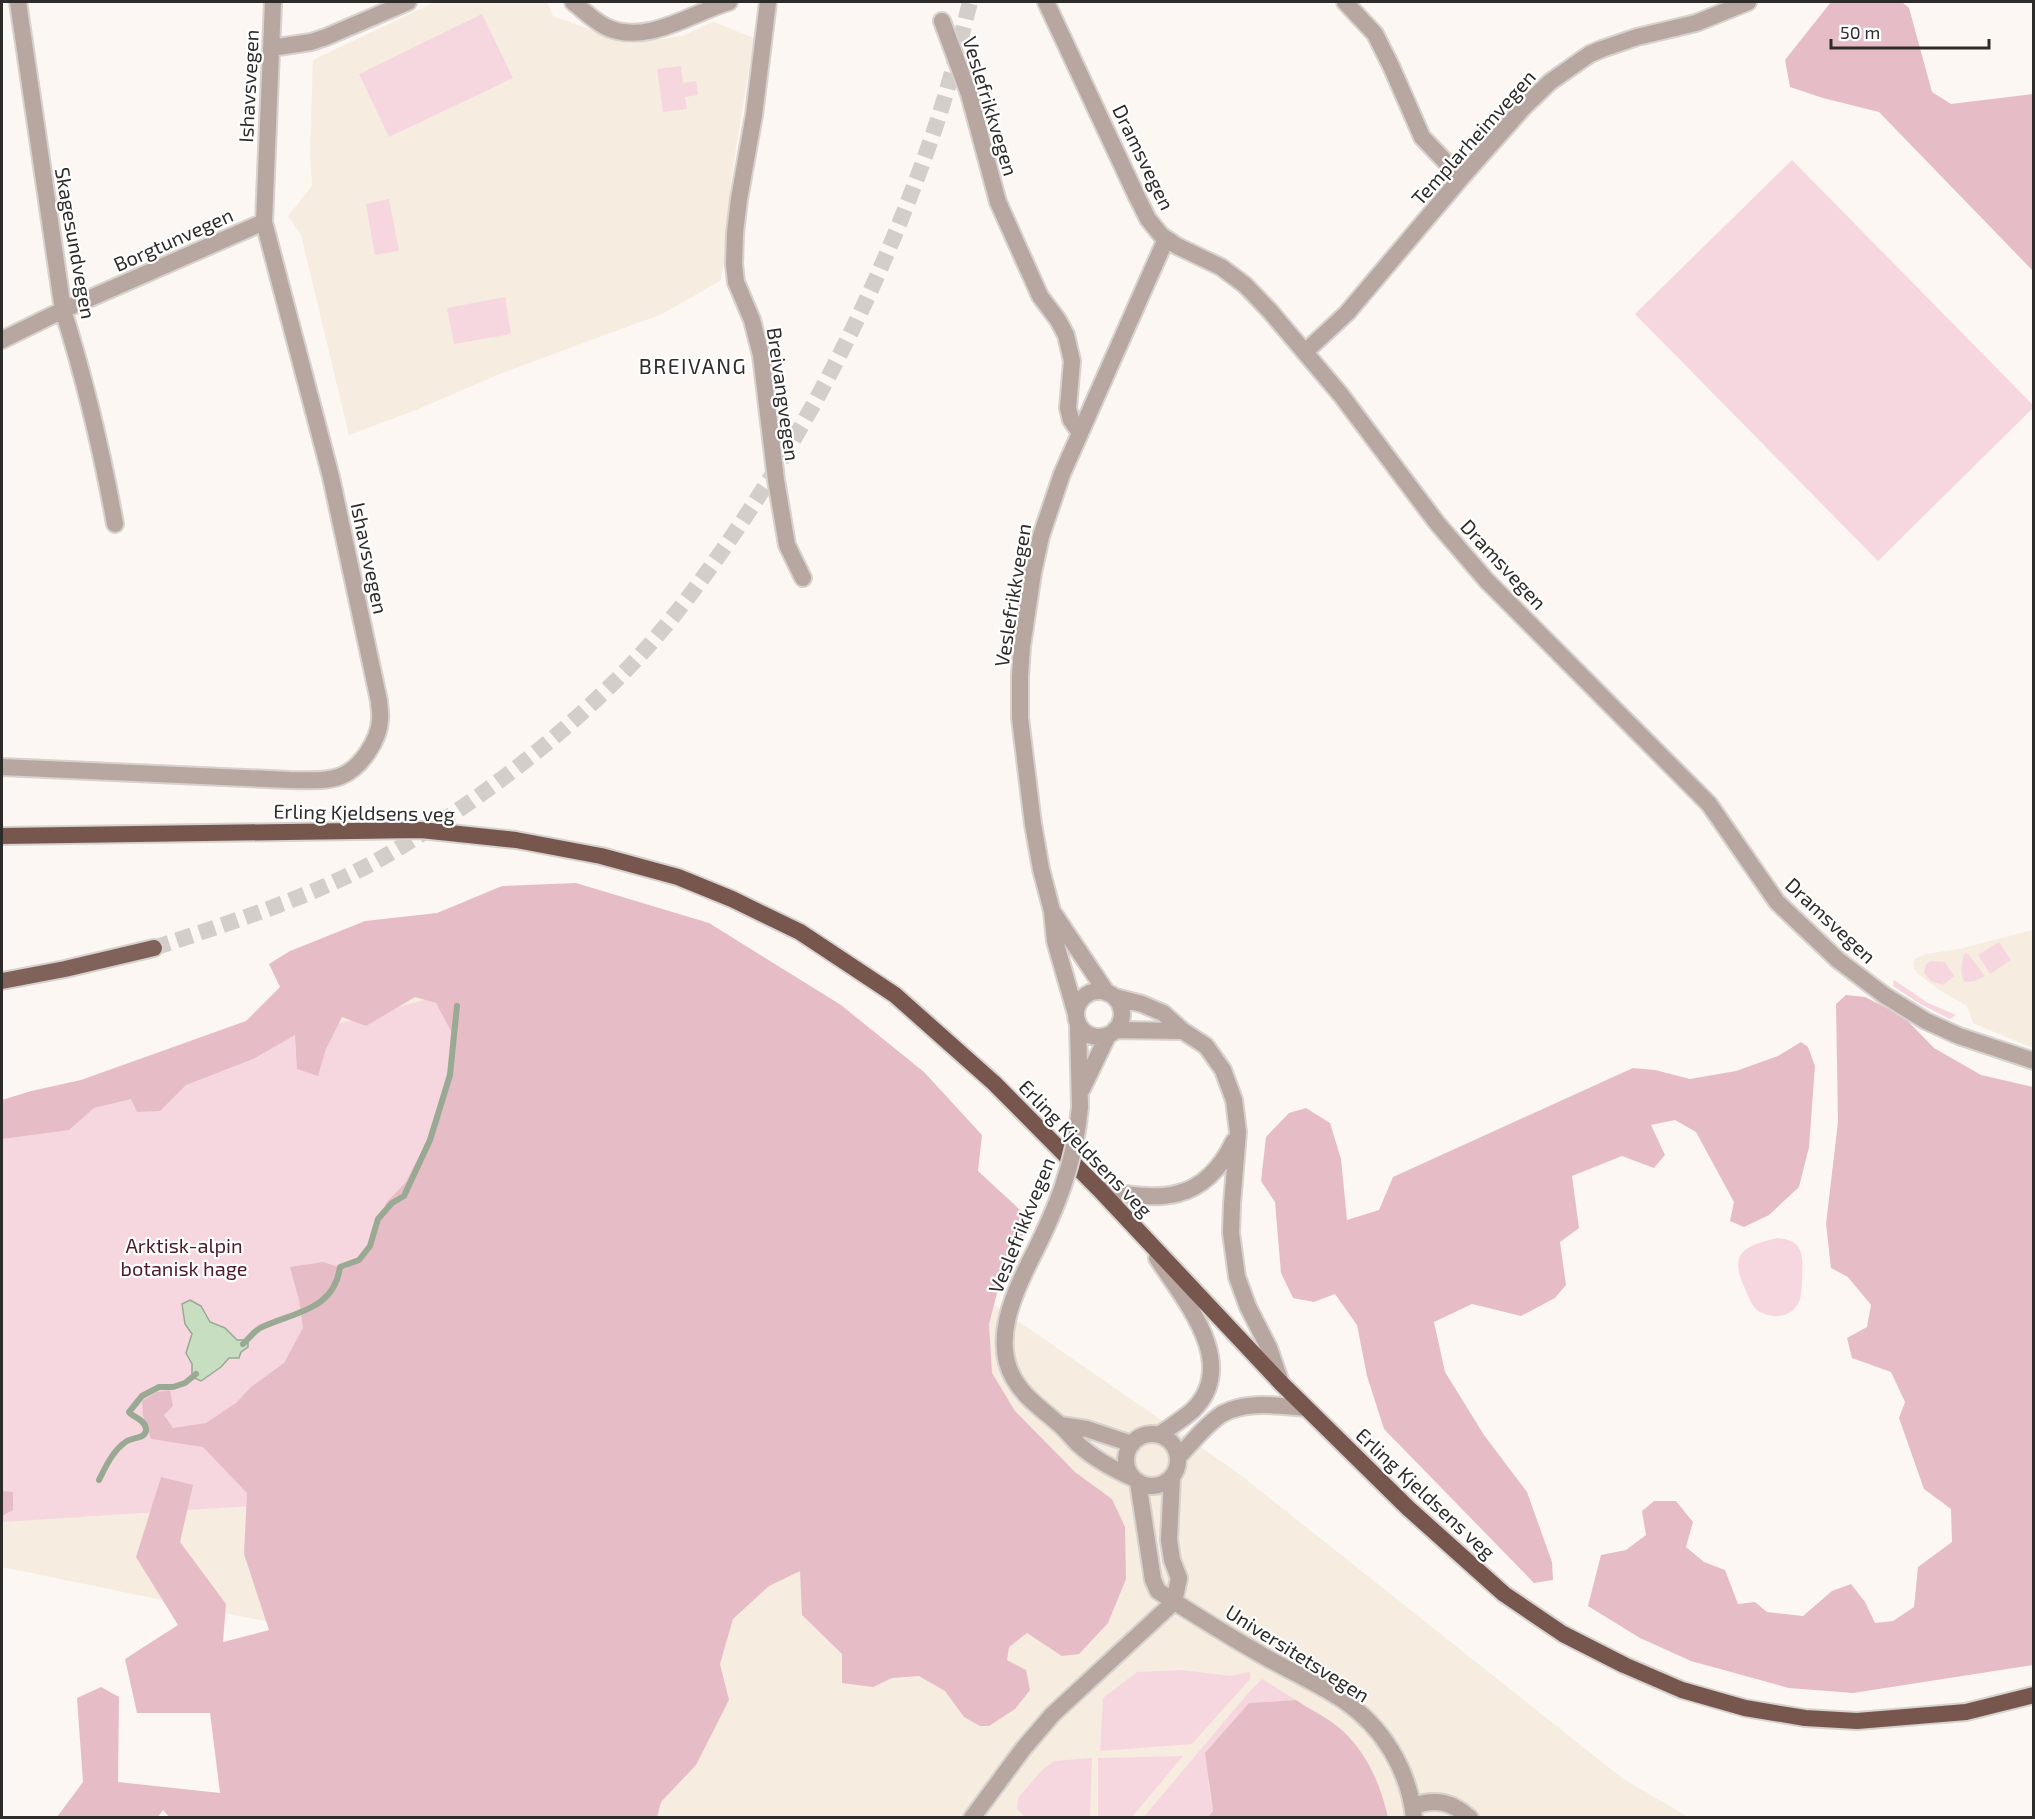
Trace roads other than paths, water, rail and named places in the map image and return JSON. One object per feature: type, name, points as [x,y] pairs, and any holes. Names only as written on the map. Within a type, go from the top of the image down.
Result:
[{"type":"highway","name":"Erling Kjeldsens veg","points":[[2,836],[421,830],[516,840],[601,856],[678,877],[732,899],[800,932],[895,995],[994,1083],[1099,1189],[1281,1383],[1407,1508],[1503,1594],[1563,1634],[1624,1665],[1682,1690],[1744,1708],[1805,1718],[1857,1721],[1966,1712],[2034,1695]]},
{"type":"main road","points":[[2,981],[154,948]]},
{"type":"street","name":"Skagesundvegen","points":[[18,2],[63,310],[82,376],[116,524]]},
{"type":"street","name":"Ishavsvegen","points":[[2,767],[298,780],[329,779],[343,775],[357,764],[368,752],[376,737],[380,721],[379,701],[331,477],[264,222],[273,2]]},
{"type":"street","points":[[271,48],[326,38],[408,2]]},
{"type":"street","points":[[573,2],[604,26],[633,34],[662,27],[729,2]]},
{"type":"street","name":"Breivangvegen","points":[[768,2],[756,105],[739,199],[734,264],[736,282],[752,320],[761,355],[776,480],[787,545],[803,578]]},
{"type":"street","name":"Dramsvegen","points":[[1046,2],[1148,219],[1161,235],[1177,246],[1221,267],[1245,285],[1341,395],[1437,523],[1487,581],[1709,804],[1777,902],[1838,960],[1918,1016],[1959,1036],[2034,1061]]},
{"type":"street","points":[[1345,2],[1375,34],[1422,137],[1461,178]]},
{"type":"street","name":"Templarheimvegen","points":[[1305,352],[1347,313],[1461,178],[1543,89],[1590,54],[1637,37],[1696,23],[1738,4]]},
{"type":"street","name":"Veslefrikkvegen","points":[[942,21],[969,94],[998,202],[1040,296],[1066,335],[1072,361],[1068,408],[1071,420],[1080,433]]},
{"type":"street","name":"Borgtunvegen","points":[[2,340],[63,310],[264,222]]},
{"type":"street","name":"Veslefrikkvegen","points":[[1135,1480],[1079,1445],[1060,1425],[1033,1403],[1013,1378],[1007,1360],[1005,1329],[1014,1293],[1047,1227],[1066,1181],[1075,1143],[1080,1099],[1077,1018],[1055,940],[1052,911],[1033,824],[1020,718],[1020,676],[1022,646],[1041,536],[1062,474],[1167,239]]},
{"type":"street","name":"Veslefrikkvegen","points":[[1052,911],[1111,995]]},
{"type":"street","points":[[1183,1031],[1111,1032],[1099,1036],[1090,1035],[1083,1030],[1077,1018],[1077,1005],[1082,998],[1098,991],[1142,1004],[1162,1013],[1183,1031],[1206,1046],[1223,1070],[1234,1100],[1238,1132],[1231,1223],[1237,1277],[1248,1306],[1269,1348],[1281,1383]]},
{"type":"street","points":[[1111,995],[1120,1005],[1122,1014],[1120,1022],[1111,1032]]},
{"type":"street","name":"Veslefrikkvegen","points":[[1080,1099],[1111,1032]]},
{"type":"street","points":[[1099,1189],[1148,1198],[1182,1192],[1206,1180],[1217,1169],[1238,1132]]},
{"type":"street","points":[[1147,1242],[1199,1324],[1212,1363],[1210,1383],[1193,1409],[1159,1435],[1145,1436],[1132,1444],[1126,1457],[1129,1472],[1135,1480],[1152,1486],[1160,1485],[1172,1477]]},
{"type":"street","points":[[1178,1457],[1222,1414],[1238,1407],[1269,1405],[1306,1408]]},
{"type":"street","name":"Veslefrikkvegen","points":[[1060,1425],[1087,1429],[1132,1444]]},
{"type":"street","points":[[972,1818],[1023,1749],[1053,1714],[1174,1602],[1179,1578],[1172,1560],[1169,1540],[1172,1477],[1178,1464],[1178,1457],[1172,1443],[1159,1435]]},
{"type":"street","name":"Universitetsvegen","points":[[1135,1480],[1153,1580],[1158,1591],[1266,1657],[1344,1701],[1371,1723],[1401,1766],[1414,1812]]},
{"type":"street","points":[[1414,1812],[1422,1803],[1447,1802],[1470,1818]]},
{"type":"waterway","points":[[243,1344],[260,1328],[310,1308],[330,1293],[340,1267],[359,1260],[370,1246],[378,1219],[392,1203],[404,1196],[430,1140],[450,1075],[457,1006]]},
{"type":"waterway","points":[[99,1480],[118,1449],[127,1441],[142,1436],[146,1432],[143,1423],[129,1412],[142,1396],[159,1387],[173,1387],[185,1383],[196,1374]]},
{"type":"tunnel","points":[[154,948],[302,896],[359,870],[420,835],[484,792],[546,744],[603,693],[648,647],[709,569],[780,463],[856,321],[900,223],[919,173],[955,62],[970,2]]},
{"type":"district","name":"BREIVANG","points":[[693,365]]},
{"type":"park label","name":"Arktisk-alpin botanisk hage","points":[[184,1256]]}]
